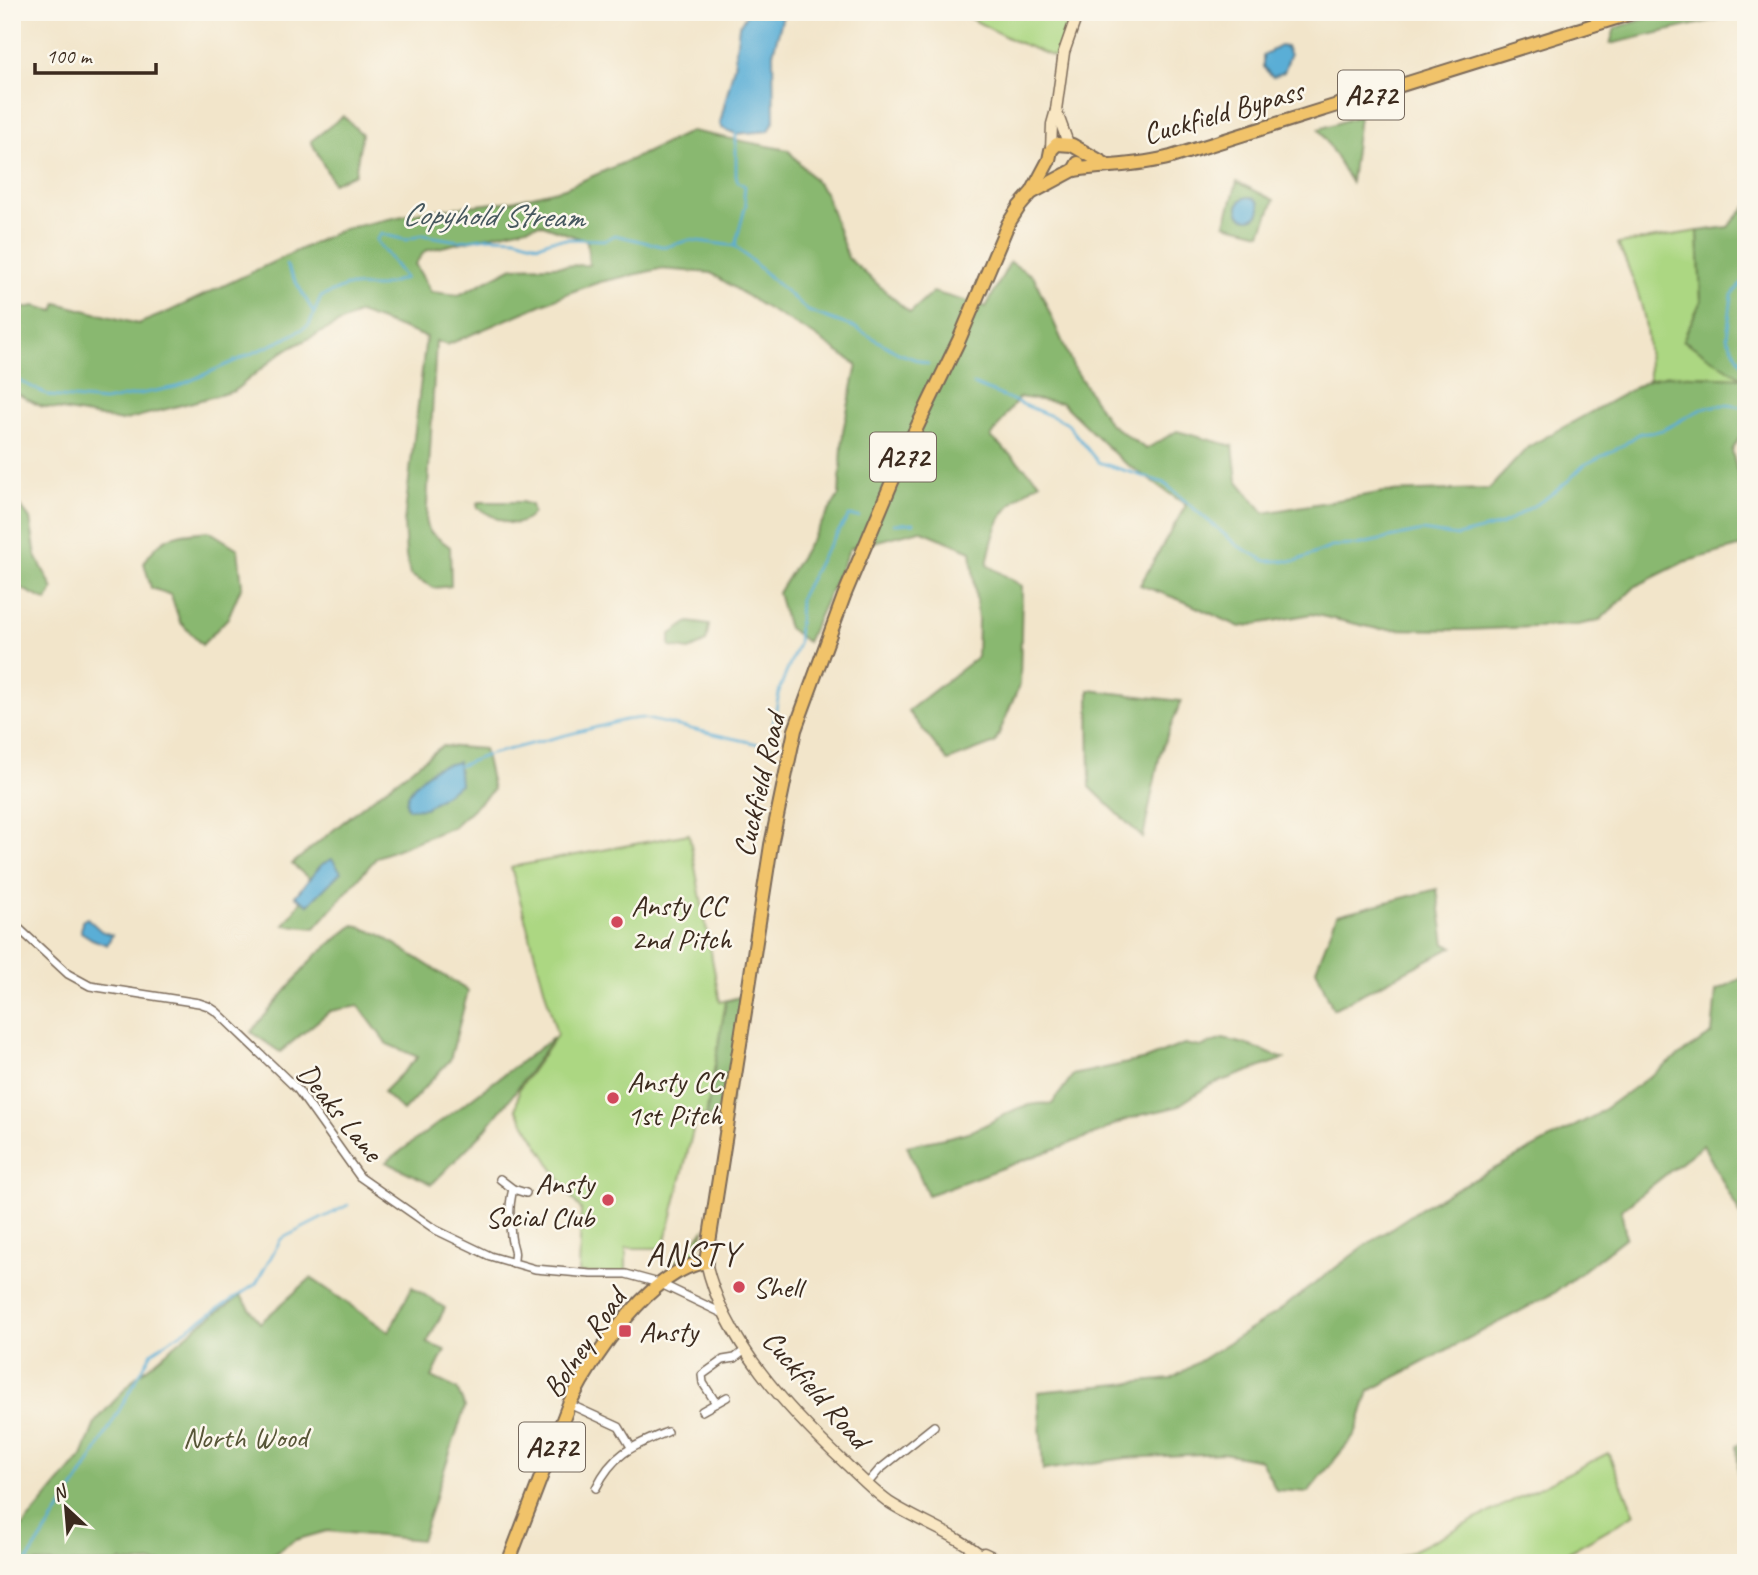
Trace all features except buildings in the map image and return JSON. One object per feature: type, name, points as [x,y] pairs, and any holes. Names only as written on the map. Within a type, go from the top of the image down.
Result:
[{"type":"highway","name":"Cuckfield Bypass","points":[[1069,172],[1105,164],[1130,166],[1171,157],[1635,12]]},
{"type":"highway","points":[[1058,144],[1072,146],[1079,157],[1069,172],[1054,170],[1050,155],[1058,144]]},
{"type":"highway","name":"Cuckfield Bypass","points":[[1072,146],[1105,164]]},
{"type":"highway","name":"Cuckfield Road","points":[[706,1262],[771,845],[795,730],[844,596],[902,458],[959,340],[1009,224],[1032,192],[1050,155]]},
{"type":"highway","name":"Cuckfield Road","points":[[1032,192],[1069,172]]},
{"type":"highway","name":"Bolney Road","points":[[508,1563],[569,1404],[579,1385],[614,1334],[659,1283],[682,1268],[706,1262]]},
{"type":"main road","points":[[1050,155],[1052,124],[1064,52],[1078,12]]},
{"type":"main road","points":[[1056,110],[1072,146]]},
{"type":"main road","name":"Cuckfield Road","points":[[706,1262],[716,1295],[745,1350],[818,1438],[889,1502],[977,1550],[990,1563]]},
{"type":"main road","points":[[977,1550],[1005,1563]]},
{"type":"street","name":"Deaks Lane","points":[[12,922],[68,974],[90,986],[208,1006],[298,1090],[360,1177],[436,1230],[490,1256],[535,1269],[626,1274],[659,1283],[725,1314]]},
{"type":"street","points":[[500,1180],[513,1189],[526,1193]]},
{"type":"street","points":[[513,1189],[510,1199],[511,1239],[516,1253],[513,1263]]},
{"type":"street","points":[[716,1403],[703,1383],[702,1375],[723,1360],[735,1358],[745,1350]]},
{"type":"street","points":[[702,1411],[727,1397]]},
{"type":"street","points":[[569,1404],[619,1427],[631,1447]]},
{"type":"street","points":[[867,1484],[878,1470],[934,1426]]},
{"type":"street","points":[[596,1488],[604,1471],[622,1452],[667,1432]]},
{"type":"green space","points":[[958,12],[1078,12],[1064,52],[1054,57],[1012,40]]},
{"type":"green space","points":[[1668,12],[1746,13],[1610,44],[1615,28]]},
{"type":"green space","points":[[343,116],[362,134],[355,174],[333,183],[311,141]]},
{"type":"green space","points":[[1359,116],[1351,182],[1319,129]]},
{"type":"green space","points":[[691,131],[788,150],[825,192],[848,258],[910,313],[933,292],[986,307],[1010,262],[1034,277],[1073,366],[1109,423],[1146,449],[1177,431],[1233,446],[1237,480],[1264,513],[1384,492],[1489,489],[1528,447],[1649,380],[1668,375],[1742,378],[1683,340],[1701,301],[1698,231],[1728,227],[1746,207],[1746,426],[1732,451],[1746,507],[1746,545],[1684,562],[1636,586],[1600,620],[1578,625],[1464,630],[1378,629],[1312,614],[1240,627],[1140,585],[1186,505],[1121,460],[1062,403],[1019,397],[991,437],[1040,482],[1017,499],[1002,516],[993,537],[987,565],[1022,586],[1020,684],[995,743],[948,761],[908,711],[977,657],[978,620],[971,551],[920,530],[850,548],[807,642],[788,628],[778,593],[839,495],[843,431],[857,365],[812,334],[711,273],[660,269],[600,282],[447,345],[436,341],[426,525],[430,532],[450,547],[451,586],[434,588],[410,575],[406,556],[404,522],[426,337],[359,313],[282,352],[234,391],[122,421],[40,406],[12,391],[12,310],[35,306],[54,311],[57,303],[138,324],[343,229],[426,211],[512,201],[565,188]],"holes":[[[540,224],[587,241],[589,265],[513,267],[459,295],[431,292],[415,264],[425,251]]]},
{"type":"green space","points":[[1237,182],[1274,200],[1261,233],[1225,224]]},
{"type":"green space","points":[[1698,231],[1701,301],[1683,340],[1744,378],[1668,375],[1649,380],[1646,325],[1633,279],[1618,244]]},
{"type":"green space","points":[[12,495],[30,519],[36,556],[53,589],[47,601],[12,584]]},
{"type":"green space","points":[[522,502],[531,505],[533,513],[527,519],[514,524],[478,508],[477,503]]},
{"type":"green space","points":[[209,531],[238,549],[242,585],[228,618],[202,645],[180,622],[171,595],[151,588],[144,563],[164,540]]},
{"type":"green space","points":[[689,622],[709,625],[706,642],[689,650],[670,647],[670,635]]},
{"type":"green space","points":[[1089,690],[1181,701],[1160,754],[1143,838],[1090,787]]},
{"type":"green space","points":[[442,746],[484,749],[493,790],[453,827],[377,857],[315,928],[284,925],[314,883],[292,864]]},
{"type":"green space","points":[[689,834],[720,1002],[747,995],[727,1121],[697,1114],[664,1248],[626,1248],[626,1274],[579,1273],[581,1209],[570,1196],[516,1109],[519,1089],[557,1035],[511,867]]},
{"type":"green space","points":[[1437,889],[1445,944],[1453,947],[1333,1009],[1316,969],[1337,915]]},
{"type":"green space","points":[[354,925],[379,934],[468,991],[450,1060],[403,1111],[383,1092],[418,1057],[387,1044],[359,1006],[330,1011],[280,1052],[251,1032],[315,956]]},
{"type":"green space","points":[[1746,976],[1746,1225],[1703,1145],[1621,1210],[1626,1237],[1556,1292],[1369,1391],[1355,1435],[1308,1492],[1276,1490],[1261,1460],[1223,1453],[1126,1458],[1043,1470],[1038,1392],[1171,1379],[1276,1313],[1363,1247],[1429,1203],[1596,1115],[1712,1034],[1716,991]]},
{"type":"green space","points":[[747,995],[727,1121],[706,1116],[726,1001]]},
{"type":"green space","points":[[553,1038],[484,1131],[432,1184],[386,1162]]},
{"type":"green space","points":[[1223,1039],[1245,1044],[1284,1059],[1210,1085],[1176,1107],[1115,1124],[1101,1132],[928,1195],[907,1146],[971,1131],[1029,1105],[1052,1104],[1073,1075],[1146,1059],[1184,1044],[1200,1047]]},
{"type":"green space","points":[[704,1230],[696,1252],[688,1259],[675,1262]]},
{"type":"green space","name":"North Wood","points":[[311,1278],[389,1332],[412,1287],[445,1308],[427,1343],[445,1350],[432,1377],[457,1389],[465,1407],[421,1540],[327,1531],[295,1540],[271,1556],[271,1563],[12,1563],[12,1539],[82,1456],[96,1421],[135,1378],[200,1324],[241,1296],[260,1323]]},
{"type":"green space","points":[[1746,1438],[1746,1476],[1739,1479],[1737,1446]]},
{"type":"green space","points":[[1608,1453],[1635,1514],[1549,1563],[1395,1563],[1394,1560]]},
{"type":"water","points":[[748,12],[784,12],[773,53],[774,121],[769,131],[736,134],[722,128],[720,123],[734,66],[739,26]]},
{"type":"water","points":[[1280,46],[1286,47],[1290,55],[1284,72],[1273,77],[1263,67],[1263,55]]},
{"type":"water","points":[[1245,197],[1253,197],[1260,204],[1260,212],[1253,219],[1245,219],[1238,212],[1238,204]]},
{"type":"water","points":[[458,762],[460,784],[425,808],[408,809],[407,798],[419,781],[435,768]]},
{"type":"water","points":[[332,859],[341,872],[308,905],[295,896],[322,864]]},
{"type":"water","points":[[87,918],[101,931],[112,935],[107,945],[81,932],[82,921]]},
{"type":"waterway","points":[[735,246],[746,204],[745,186],[738,182],[736,176],[736,134]]},
{"type":"waterway","name":"Copyhold Stream","points":[[12,377],[50,396],[104,401],[176,387],[287,338],[309,325],[321,297],[346,286],[378,287],[405,278],[376,240],[381,234],[406,240],[422,235],[459,241],[490,237],[516,238],[539,245],[551,240],[606,240],[615,235],[665,247],[690,240],[735,246],[808,311],[856,328],[898,353],[928,364]]},
{"type":"waterway","points":[[286,265],[314,313]]},
{"type":"waterway","points":[[1746,278],[1732,295],[1727,337],[1746,371]]},
{"type":"waterway","name":"Copyhold Stream","points":[[973,384],[1066,422],[1098,462],[1164,483],[1238,546],[1266,561],[1296,561],[1334,546],[1357,545],[1422,531],[1457,536],[1501,525],[1545,499],[1584,465],[1622,446],[1640,433],[1665,429],[1699,410],[1712,406],[1746,408]]},
{"type":"waterway","points":[[772,730],[780,688],[798,644],[800,598],[823,554],[849,516],[859,517]]},
{"type":"waterway","points":[[894,524],[914,523]]},
{"type":"waterway","points":[[498,752],[491,754],[642,718],[772,747]]},
{"type":"waterway","points":[[459,766],[487,755]]},
{"type":"waterway","points":[[26,1563],[86,1469],[152,1352],[256,1284],[281,1239],[348,1205]]},
{"type":"place","name":"Ansty CC 2nd Pitch","points":[[617,922]]},
{"type":"place","name":"Ansty CC 1st Pitch","points":[[613,1098]]},
{"type":"place","name":"Ansty Social Club","points":[[608,1200]]},
{"type":"place","name":"Shell","points":[[739,1287]]},
{"type":"place","name":"Ansty","points":[[625,1331]]},
{"type":"district","name":"ANSTY","points":[[693,1253]]}]
